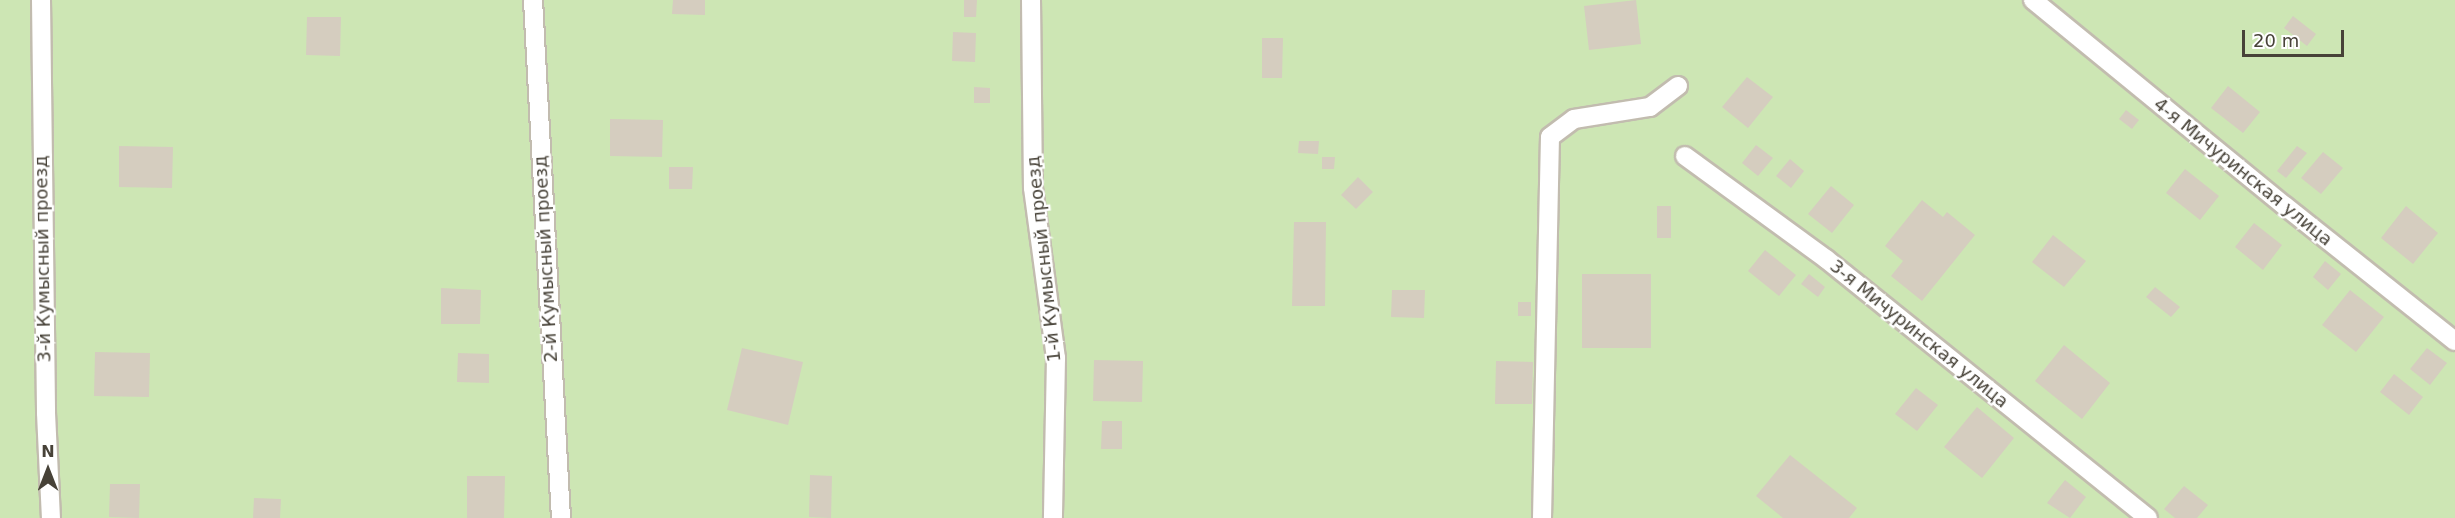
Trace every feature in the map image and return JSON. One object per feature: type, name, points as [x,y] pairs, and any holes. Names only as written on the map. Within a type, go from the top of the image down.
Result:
[{"type":"lane","name":"3-й Кумысный проезд","points":[[41,0],[46,401],[51,518]]},
{"type":"lane","name":"2-й Кумысный проезд","points":[[533,0],[561,518]]},
{"type":"lane","name":"1-й Кумысный проезд","points":[[1031,0],[1033,188],[1056,358],[1053,518]]},
{"type":"lane","name":"4-я Мичуринская улица","points":[[2033,0],[2285,206],[2455,341]]},
{"type":"lane","points":[[1542,518],[1550,137],[1575,119],[1650,107],[1678,86]]},
{"type":"lane","name":"3-я Мичуринская улица","points":[[1685,156],[1826,259],[2148,518]]},
{"type":"green space","points":[[0,0],[2455,0],[2455,518],[0,518]]},
{"type":"building","points":[[673,0],[705,0],[705,15],[672,14]]},
{"type":"building","points":[[964,0],[977,0],[976,17],[964,17]]},
{"type":"building","points":[[1636,0],[1641,44],[1589,50],[1584,6]]},
{"type":"building","points":[[2293,16],[2316,34],[2307,46],[2284,28]]},
{"type":"building","points":[[307,17],[341,17],[340,56],[306,55]]},
{"type":"building","points":[[953,32],[976,33],[975,62],[952,61]]},
{"type":"building","points":[[1262,38],[1283,38],[1282,78],[1262,78]]},
{"type":"building","points":[[1747,77],[1773,97],[1748,128],[1722,107]]},
{"type":"building","points":[[2228,86],[2260,112],[2243,133],[2211,108]]},
{"type":"building","points":[[974,87],[990,88],[990,103],[974,103]]},
{"type":"building","points":[[2126,110],[2139,120],[2132,129],[2119,119]]},
{"type":"building","points":[[610,119],[663,120],[662,157],[610,156]]},
{"type":"building","points":[[1299,141],[1319,141],[1318,154],[1298,153]]},
{"type":"building","points":[[1756,145],[1773,158],[1758,176],[1742,163]]},
{"type":"building","points":[[119,146],[173,147],[172,188],[119,187]]},
{"type":"building","points":[[2297,146],[2307,153],[2286,178],[2277,171]]},
{"type":"building","points":[[2323,152],[2343,168],[2321,194],[2301,178]]},
{"type":"building","points":[[1322,157],[1335,157],[1334,169],[1322,169]]},
{"type":"building","points":[[1790,159],[1804,171],[1791,188],[1776,176]]},
{"type":"building","points":[[669,167],[693,167],[692,189],[669,189]]},
{"type":"building","points":[[2185,169],[2219,196],[2200,220],[2166,193]]},
{"type":"building","points":[[1358,177],[1373,192],[1356,209],[1341,195]]},
{"type":"building","points":[[1831,186],[1854,205],[1832,233],[1808,214]]},
{"type":"building","points":[[1922,200],[1943,217],[1947,212],[1975,235],[1922,301],[1891,276],[1903,261],[1885,246]]},
{"type":"building","points":[[1657,206],[1671,206],[1671,238],[1657,238]]},
{"type":"building","points":[[2406,206],[2438,233],[2413,264],[2381,238]]},
{"type":"building","points":[[1294,222],[1326,222],[1325,306],[1292,306]]},
{"type":"building","points":[[2254,223],[2282,245],[2263,270],[2235,247]]},
{"type":"building","points":[[2053,235],[2086,261],[2064,287],[2032,262]]},
{"type":"building","points":[[1765,250],[1796,275],[1779,296],[1748,271]]},
{"type":"building","points":[[2325,261],[2341,274],[2328,290],[2313,277]]},
{"type":"building","points":[[1582,274],[1651,274],[1651,348],[1582,348]]},
{"type":"building","points":[[1809,274],[1825,287],[1818,297],[1801,284]]},
{"type":"building","points":[[2155,287],[2180,307],[2171,317],[2146,297]]},
{"type":"building","points":[[441,288],[481,290],[480,324],[441,324]]},
{"type":"building","points":[[1392,290],[1425,290],[1424,318],[1391,317]]},
{"type":"building","points":[[2350,290],[2384,317],[2356,352],[2322,325]]},
{"type":"building","points":[[1518,302],[1531,302],[1531,316],[1518,316]]},
{"type":"building","points":[[2064,345],[2110,383],[2082,419],[2035,381]]},
{"type":"building","points":[[742,348],[803,362],[788,425],[727,410]]},
{"type":"building","points":[[2427,348],[2447,363],[2430,385],[2410,369]]},
{"type":"building","points":[[95,352],[150,353],[149,397],[94,396]]},
{"type":"building","points":[[458,353],[489,354],[489,383],[457,382]]},
{"type":"building","points":[[1094,360],[1143,361],[1142,402],[1093,401]]},
{"type":"building","points":[[1496,361],[1533,362],[1532,404],[1495,404]]},
{"type":"building","points":[[2394,374],[2423,397],[2409,415],[2380,392]]},
{"type":"building","points":[[1916,388],[1938,405],[1917,431],[1895,414]]},
{"type":"building","points":[[1977,407],[2014,438],[1982,478],[1944,447]]},
{"type":"building","points":[[1102,421],[1122,421],[1122,449],[1101,449]]},
{"type":"building","points":[[1790,455],[1857,508],[1849,518],[1783,518],[1756,496]]},
{"type":"building","points":[[810,475],[832,476],[831,518],[809,517]]},
{"type":"building","points":[[467,476],[505,476],[504,518],[467,518]]},
{"type":"building","points":[[2065,480],[2086,497],[2070,518],[2047,503]]},
{"type":"building","points":[[110,484],[140,484],[139,518],[109,517]]},
{"type":"building","points":[[2184,486],[2208,505],[2197,518],[2175,518],[2164,509]]},
{"type":"building","points":[[254,498],[281,499],[280,518],[253,518]]}]
